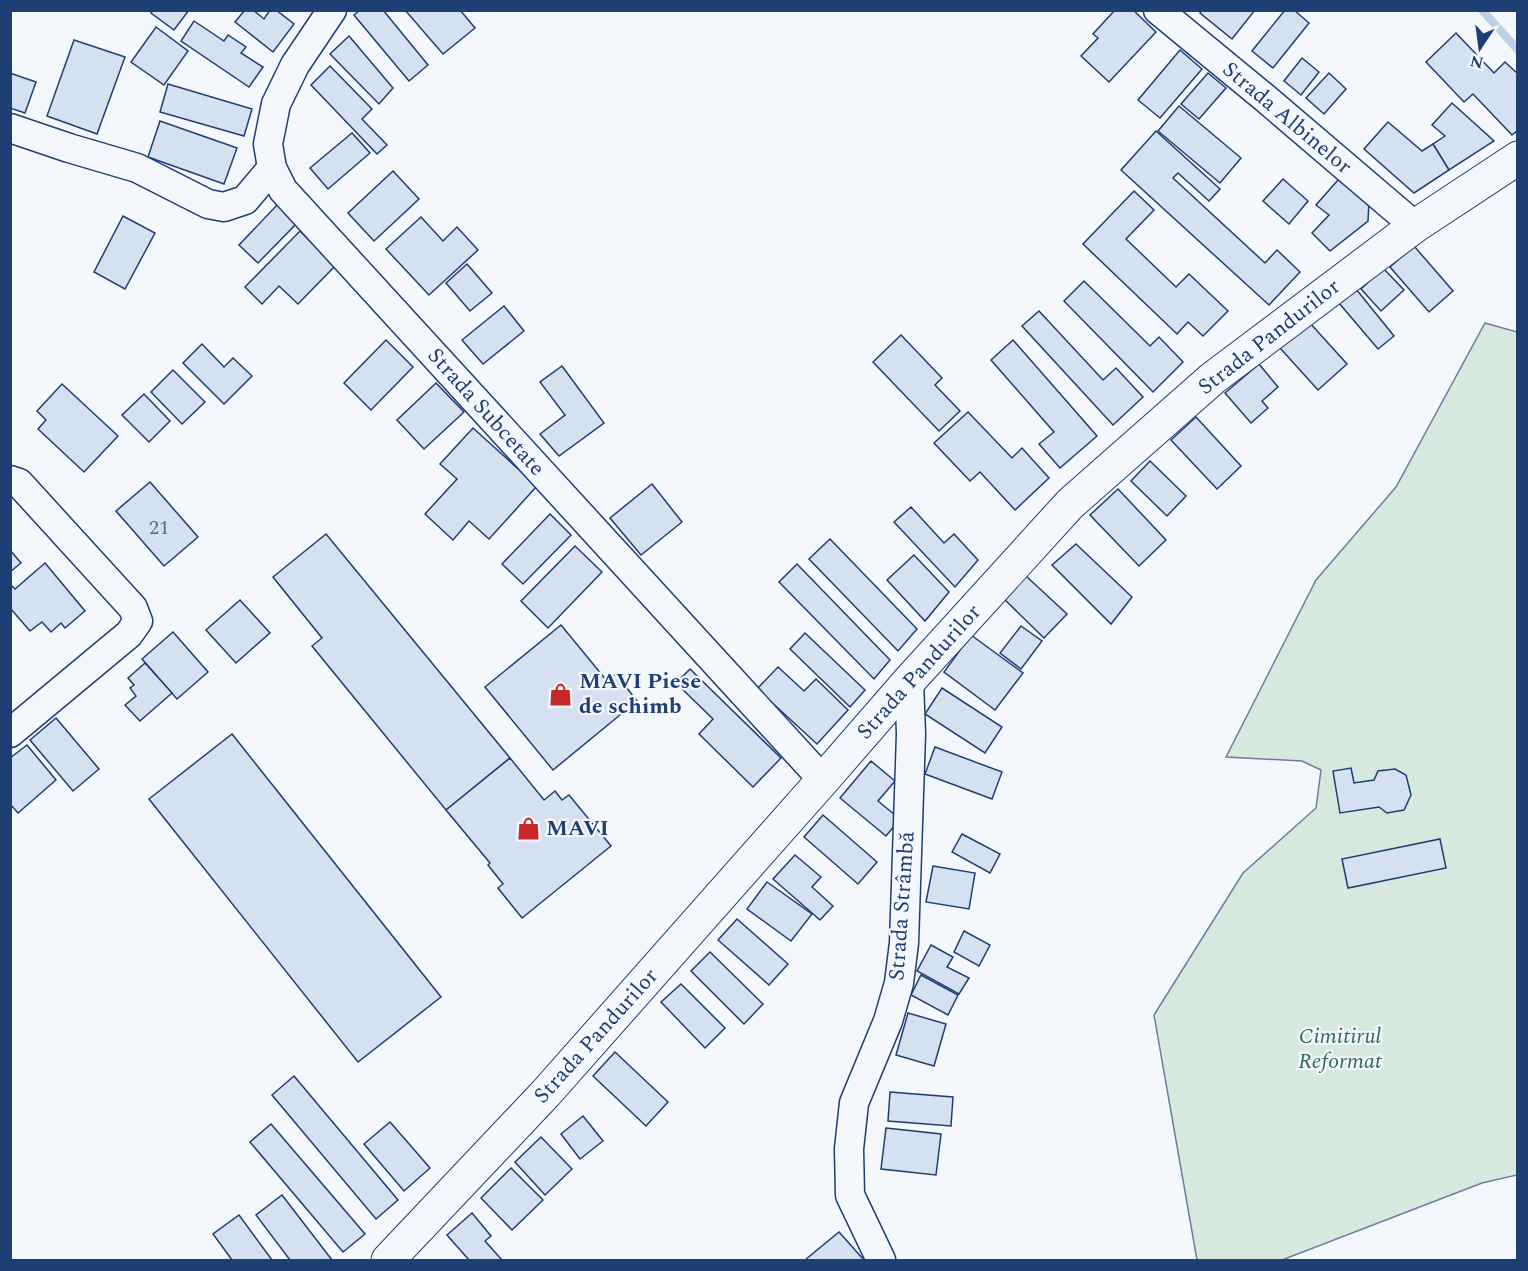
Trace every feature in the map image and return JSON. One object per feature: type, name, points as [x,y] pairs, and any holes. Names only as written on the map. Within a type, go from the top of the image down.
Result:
[{"type":"highway","name":"Strada Pandurilor","points":[[388,1260],[546,1093],[909,681],[1070,504],[1213,378],[1415,226],[1518,158]]},
{"type":"street","name":"Strada Subcetate","points":[[332,10],[295,65],[276,104],[268,144],[273,168],[284,190],[823,780]]},
{"type":"street","name":"Strada Albinelor","points":[[1158,10],[1415,226]]},
{"type":"street","points":[[10,128],[136,168],[208,204],[224,207],[245,200],[273,168]]},
{"type":"street","points":[[10,480],[19,483],[133,608],[138,621],[129,634],[10,733]]},
{"type":"street","name":"Strada Strâmbă","points":[[881,1260],[850,1196],[849,1149],[854,1103],[888,1021],[900,973],[904,943],[911,734],[909,681]]},
{"type":"green space","name":"Cimitirul Reformat","points":[[1485,323],[1517,332],[1517,1175],[1482,1183],[1282,1260],[1197,1260],[1154,1015],[1243,873],[1316,808],[1321,770],[1302,761],[1226,757],[1316,580],[1396,487]]},
{"type":"building","points":[[153,10],[189,10],[174,30],[151,13]]},
{"type":"building","points":[[245,10],[253,10],[264,19],[270,10],[276,10],[294,24],[273,52],[235,22]]},
{"type":"building","points":[[360,10],[383,10],[428,65],[409,81],[354,15]]},
{"type":"building","points":[[405,10],[460,10],[475,28],[443,54]]},
{"type":"building","points":[[1115,10],[1133,10],[1156,32],[1109,82],[1081,56],[1098,38],[1093,34]]},
{"type":"building","points":[[1202,10],[1255,10],[1232,39],[1200,13]]},
{"type":"building","points":[[1285,10],[1294,10],[1309,23],[1273,68],[1252,51]]},
{"type":"building","points":[[194,21],[224,41],[228,35],[246,47],[241,53],[263,67],[249,87],[181,41]]},
{"type":"building","points":[[156,27],[188,51],[164,85],[131,62]]},
{"type":"building","points":[[1456,33],[1494,73],[1505,62],[1518,74],[1518,130],[1512,135],[1473,94],[1464,102],[1426,62]]},
{"type":"building","points":[[349,36],[393,88],[379,104],[330,54]]},
{"type":"building","points":[[74,40],[125,57],[97,134],[47,116]]},
{"type":"building","points":[[1180,50],[1202,69],[1160,118],[1138,100]]},
{"type":"building","points":[[1302,58],[1319,72],[1301,95],[1284,81]]},
{"type":"building","points":[[330,66],[372,109],[362,119],[387,145],[377,154],[311,85]]},
{"type":"building","points":[[10,73],[36,82],[25,113],[10,108]]},
{"type":"building","points":[[1208,73],[1226,88],[1199,119],[1181,104]]},
{"type":"building","points":[[1329,73],[1346,89],[1324,114],[1306,98]]},
{"type":"building","points":[[168,84],[252,109],[244,136],[160,112]]},
{"type":"building","points":[[1452,103],[1494,141],[1449,170],[1433,144],[1445,136],[1432,125]]},
{"type":"building","points":[[1179,106],[1241,158],[1220,183],[1158,131]]},
{"type":"building","points":[[160,121],[237,148],[224,184],[148,157]]},
{"type":"building","points":[[1388,122],[1422,151],[1433,144],[1449,170],[1414,193],[1364,149]]},
{"type":"building","points":[[1156,131],[1220,189],[1209,201],[1178,173],[1173,178],[1265,263],[1277,250],[1300,272],[1269,305],[1121,170]]},
{"type":"building","points":[[352,133],[370,153],[328,189],[310,168]]},
{"type":"building","points":[[393,171],[419,199],[374,241],[348,213]]},
{"type":"building","points":[[1283,179],[1308,201],[1289,224],[1263,201]]},
{"type":"building","points":[[1338,180],[1369,202],[1368,221],[1330,251],[1312,233],[1329,215],[1316,205]]},
{"type":"building","points":[[1134,191],[1154,210],[1126,239],[1176,287],[1189,274],[1228,311],[1203,336],[1188,322],[1177,334],[1083,244]]},
{"type":"building","points":[[278,204],[298,222],[258,263],[239,245]]},
{"type":"building","points":[[123,216],[155,233],[125,289],[94,272]]},
{"type":"building","points":[[421,217],[443,241],[457,227],[478,250],[429,295],[386,249]]},
{"type":"building","points":[[300,231],[335,266],[298,304],[279,286],[262,304],[245,287]]},
{"type":"building","points":[[1414,246],[1453,291],[1429,312],[1390,267]]},
{"type":"building","points":[[467,264],[492,293],[470,311],[446,283]]},
{"type":"building","points":[[1383,268],[1404,290],[1381,311],[1361,289]]},
{"type":"building","points":[[1084,281],[1150,346],[1159,337],[1183,362],[1153,392],[1064,301]]},
{"type":"building","points":[[1356,289],[1394,336],[1378,349],[1339,303]]},
{"type":"building","points":[[504,306],[524,331],[483,364],[462,340]]},
{"type":"building","points":[[1039,311],[1103,380],[1116,368],[1143,397],[1113,425],[1022,326]]},
{"type":"building","points":[[1309,322],[1347,364],[1318,390],[1280,348]]},
{"type":"building","points":[[901,335],[942,378],[935,385],[960,411],[939,431],[873,362]]},
{"type":"building","points":[[386,340],[413,367],[371,410],[344,383]]},
{"type":"building","points":[[1013,340],[1097,436],[1060,468],[1039,444],[1054,432],[991,360]]},
{"type":"building","points":[[202,344],[224,367],[233,358],[252,376],[224,404],[183,363]]},
{"type":"building","points":[[1259,364],[1278,387],[1262,401],[1268,408],[1251,423],[1225,393]]},
{"type":"building","points":[[562,366],[604,423],[559,456],[540,434],[565,415],[540,382]]},
{"type":"building","points":[[173,370],[205,402],[182,424],[151,392]]},
{"type":"building","points":[[436,383],[464,412],[424,449],[397,420]]},
{"type":"building","points":[[62,384],[118,436],[84,472],[38,429],[46,420],[37,411]]},
{"type":"building","points":[[144,394],[170,421],[149,442],[122,415]]},
{"type":"building","points":[[968,412],[1012,458],[1022,448],[1049,478],[1015,510],[980,472],[970,481],[934,443]]},
{"type":"building","points":[[1196,417],[1241,466],[1217,489],[1171,440]]},
{"type":"building","points":[[473,428],[537,486],[489,539],[469,521],[453,540],[425,514],[457,479],[440,464]]},
{"type":"building","points":[[1150,461],[1186,496],[1167,516],[1131,481]]},
{"type":"building","points":[[150,482],[198,537],[164,566],[116,511]]},
{"type":"building","points":[[652,484],[682,522],[641,555],[610,518]]},
{"type":"building","points":[[1118,489],[1166,540],[1139,566],[1090,515]]},
{"type":"building","points":[[911,507],[944,543],[954,534],[978,560],[955,587],[894,522]]},
{"type":"building","points":[[550,514],[571,535],[523,584],[502,564]]},
{"type":"building","points":[[326,534],[510,758],[446,810],[312,646],[322,638],[273,577]]},
{"type":"building","points":[[830,539],[917,629],[898,651],[809,559]]},
{"type":"building","points":[[1076,544],[1132,597],[1111,624],[1052,565]]},
{"type":"building","points":[[575,546],[602,572],[548,628],[521,601]]},
{"type":"building","points":[[10,550],[21,563],[10,572]]},
{"type":"building","points":[[914,555],[949,592],[925,621],[887,580]]},
{"type":"building","points":[[45,563],[85,611],[65,628],[61,623],[51,632],[42,622],[30,631],[10,608],[10,584],[15,589]]},
{"type":"building","points":[[797,564],[890,660],[874,679],[779,582]]},
{"type":"building","points":[[1026,576],[1067,614],[1044,638],[1004,599]]},
{"type":"building","points":[[240,600],[270,633],[236,663],[206,630]]},
{"type":"building","name":"MAVI Piese de schimb","points":[[561,625],[607,681],[616,674],[637,701],[553,770],[485,687]]},
{"type":"building","points":[[1021,626],[1042,641],[1021,669],[1000,653]]},
{"type":"building","points":[[173,632],[208,672],[177,699],[142,659]]},
{"type":"building","points":[[805,633],[865,690],[850,707],[790,649]]},
{"type":"building","points":[[971,635],[1023,673],[995,710],[944,672]]},
{"type":"building","points":[[145,663],[172,693],[140,721],[125,705],[136,696],[130,688],[134,685],[128,678]]},
{"type":"building","points":[[778,667],[804,691],[816,679],[848,710],[817,744],[757,689]]},
{"type":"building","points":[[690,669],[781,758],[753,787],[699,734],[713,719],[676,683]]},
{"type":"building","points":[[942,688],[1002,727],[985,753],[925,714]]},
{"type":"building","points":[[56,718],[99,769],[73,791],[30,740]]},
{"type":"building","points":[[232,734],[441,997],[358,1062],[149,799]]},
{"type":"building","points":[[27,745],[56,780],[18,813],[10,804],[10,758]]},
{"type":"building","points":[[935,747],[1002,772],[992,799],[925,774]]},
{"type":"building","name":"MAVI","points":[[510,758],[544,800],[555,791],[562,800],[569,795],[611,846],[522,918],[498,888],[503,884],[488,865],[490,863],[446,810]]},
{"type":"building","points":[[871,761],[895,781],[878,801],[900,819],[886,836],[840,798]]},
{"type":"building","points":[[1351,768],[1354,783],[1374,780],[1378,771],[1395,769],[1406,775],[1411,795],[1404,810],[1387,813],[1379,807],[1340,813],[1333,771]]},
{"type":"building","points":[[823,815],[877,862],[858,884],[804,837]]},
{"type":"building","points":[[962,834],[1000,854],[990,873],[952,852]]},
{"type":"building","points":[[1440,839],[1446,868],[1348,888],[1342,859]]},
{"type":"building","points":[[795,855],[821,877],[812,887],[833,906],[820,920],[773,879]]},
{"type":"building","points":[[933,866],[975,873],[969,909],[926,902]]},
{"type":"building","points":[[767,882],[812,914],[791,941],[747,909]]},
{"type":"building","points":[[737,919],[788,964],[769,985],[718,940]]},
{"type":"building","points":[[964,931],[990,945],[979,966],[954,952]]},
{"type":"building","points":[[931,945],[953,957],[947,967],[969,978],[959,994],[917,971]]},
{"type":"building","points":[[710,952],[763,1004],[744,1024],[691,971]]},
{"type":"building","points":[[921,975],[958,995],[948,1015],[911,995]]},
{"type":"building","points":[[681,984],[725,1028],[705,1048],[661,1002]]},
{"type":"building","points":[[908,1013],[946,1024],[934,1066],[896,1055]]},
{"type":"building","points":[[615,1052],[668,1102],[646,1126],[593,1076]]},
{"type":"building","points":[[294,1076],[398,1200],[376,1219],[272,1095]]},
{"type":"building","points":[[890,1092],[953,1097],[951,1126],[888,1121]]},
{"type":"building","points":[[583,1116],[603,1141],[580,1159],[561,1134]]},
{"type":"building","points":[[390,1122],[430,1168],[404,1191],[364,1144]]},
{"type":"building","points":[[271,1124],[365,1234],[343,1252],[250,1142]]},
{"type":"building","points":[[886,1128],[941,1134],[936,1175],[881,1169]]},
{"type":"building","points":[[541,1137],[572,1169],[545,1195],[515,1162]]},
{"type":"building","points":[[511,1168],[543,1200],[512,1230],[481,1198]]},
{"type":"building","points":[[282,1195],[332,1260],[290,1260],[256,1215]]},
{"type":"building","points":[[472,1213],[491,1236],[485,1241],[502,1260],[469,1260],[447,1235]]},
{"type":"building","points":[[239,1215],[272,1260],[232,1260],[213,1234]]},
{"type":"building","points":[[839,1232],[864,1260],[805,1260]]},
{"type":"waterway","points":[[1482,10],[1518,50]]},
{"type":"place","name":"MAVI Piese de schimb","points":[[561,694]]},
{"type":"place","name":"MAVI","points":[[528,828]]}]
